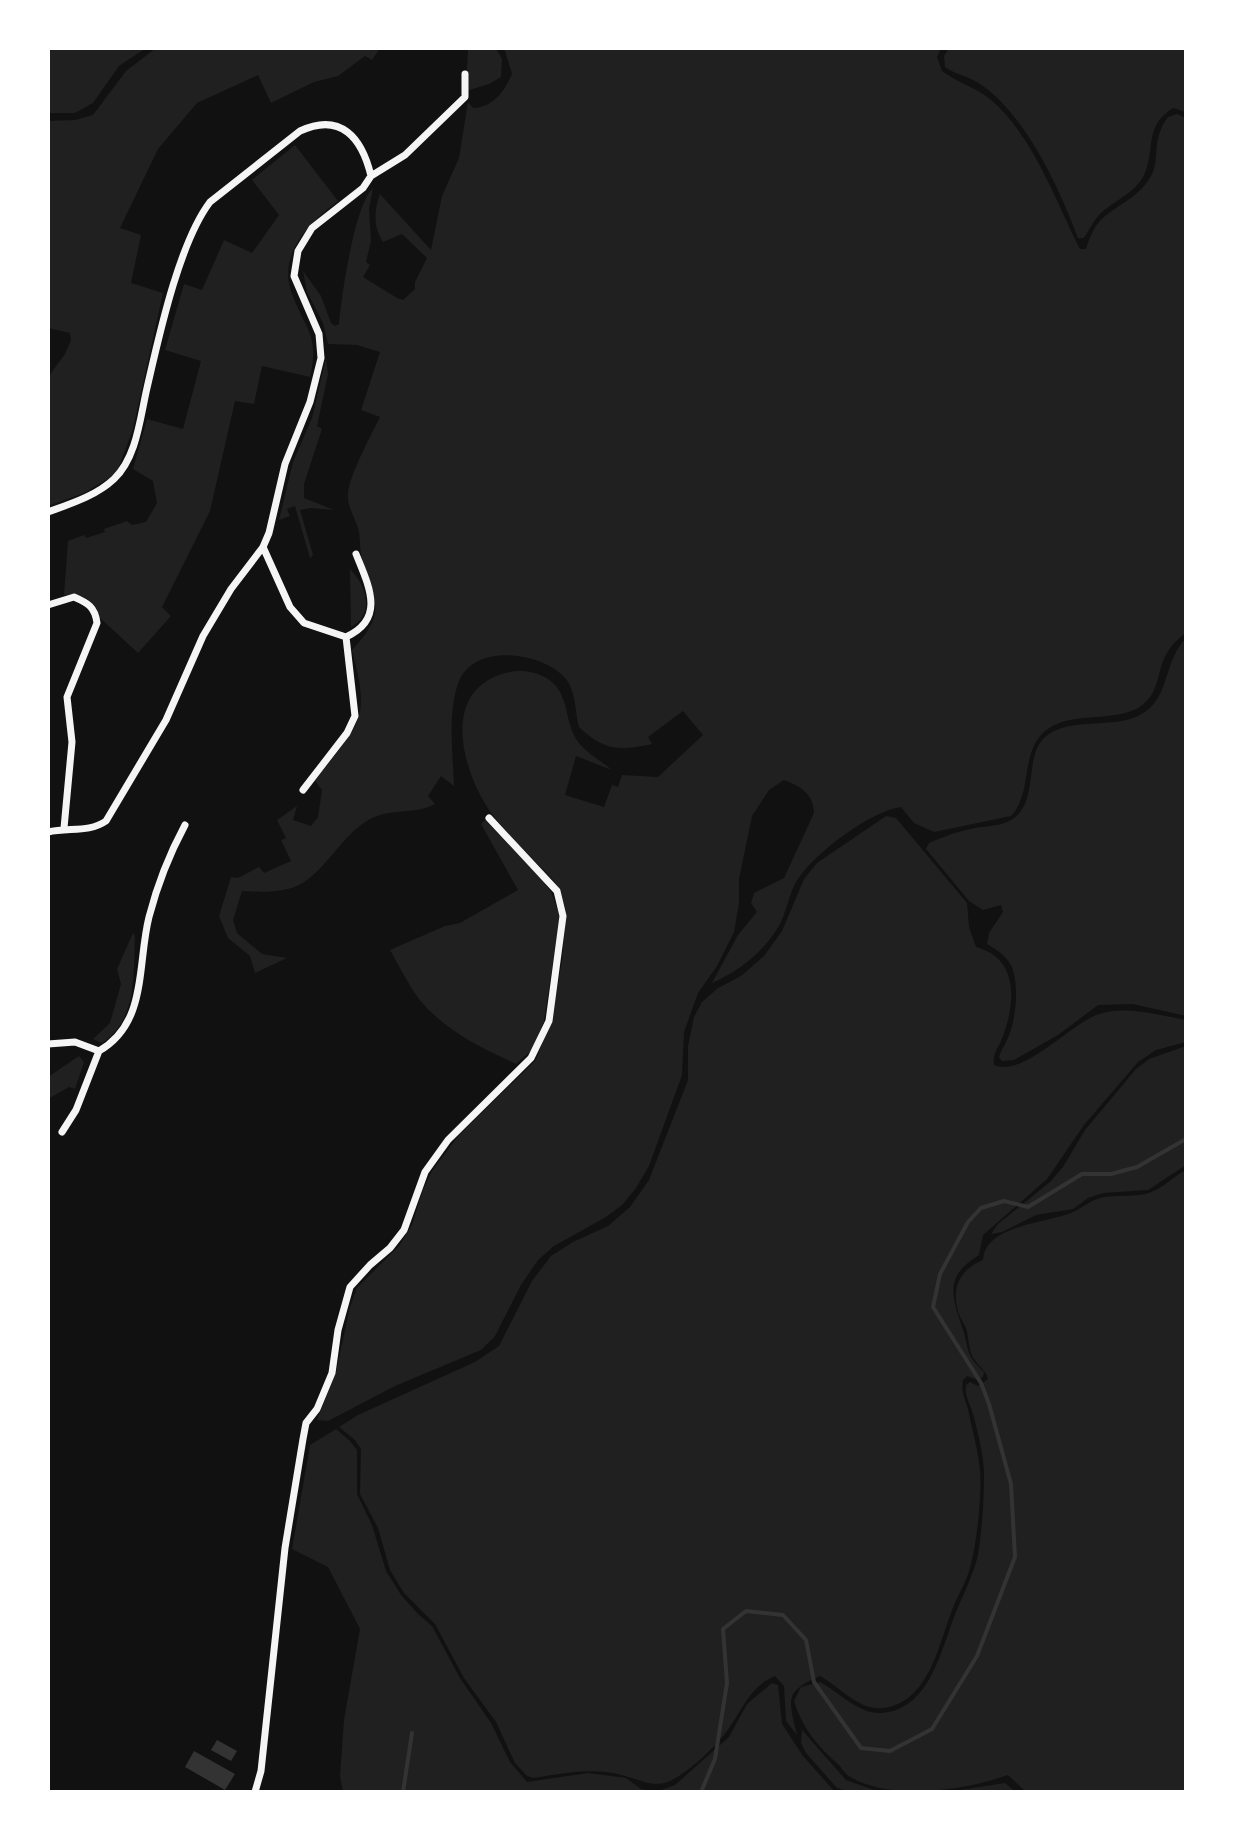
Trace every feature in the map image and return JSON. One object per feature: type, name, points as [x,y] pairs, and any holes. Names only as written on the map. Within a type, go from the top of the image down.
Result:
[{"type":"street","points":[[48,832],[64,828],[95,828],[106,821],[166,720],[203,636],[231,589],[263,547],[285,464],[310,402],[321,358],[319,334],[294,276],[298,251],[312,228],[363,188],[371,176],[405,155],[465,97],[465,74]]},
{"type":"street","points":[[48,512],[101,489],[116,478],[127,462],[156,347],[186,248],[199,217],[210,202],[300,131],[311,126],[326,124],[341,127],[355,139],[367,158],[371,176]]},
{"type":"street","points":[[263,547],[290,607],[304,623],[346,637],[361,630],[370,612],[372,596],[356,554]]},
{"type":"street","points":[[48,605],[74,597],[87,602],[95,611],[97,623],[67,697],[72,742],[64,828]]},
{"type":"street","points":[[303,790],[347,733],[355,716],[346,637]]},
{"type":"street","points":[[255,1792],[261,1771],[285,1548],[306,1423],[317,1409],[332,1373],[338,1330],[350,1287],[404,1230],[425,1172],[448,1140],[531,1058],[549,1021],[563,916],[557,891],[489,818]]},
{"type":"street","points":[[62,1132],[76,1110],[99,1051],[111,1044],[128,1024],[141,985],[142,955],[149,916],[185,825]]},
{"type":"street","points":[[48,1044],[75,1042],[99,1051]]},
{"type":"shaded area","points":[[48,48],[146,48],[119,66],[93,103],[75,113],[49,113]]},
{"type":"shaded area","points":[[156,48],[380,48],[372,60],[365,56],[338,76],[314,82],[271,103],[258,75],[197,103],[158,149],[120,228],[141,235],[131,283],[163,293],[133,429],[118,469],[111,477],[84,493],[48,506],[48,377],[71,340],[70,333],[48,328],[48,121],[75,120],[93,115],[126,71]]},
{"type":"shaded area","points":[[468,48],[496,48],[502,59],[501,77],[466,91]]},
{"type":"shaded area","points":[[504,48],[941,48],[937,57],[942,71],[990,99],[1018,130],[1042,169],[1080,249],[1086,249],[1101,220],[1147,183],[1154,170],[1159,134],[1168,117],[1177,114],[1186,118],[1186,632],[1169,650],[1155,689],[1138,708],[1115,715],[1065,721],[1044,732],[1032,751],[1022,796],[1011,816],[934,832],[914,823],[901,807],[875,816],[832,844],[808,866],[794,887],[775,932],[742,966],[712,983],[738,935],[757,912],[751,903],[754,893],[784,878],[814,813],[809,796],[795,785],[784,780],[769,790],[752,816],[739,879],[734,932],[717,966],[698,993],[684,1032],[682,1075],[649,1166],[636,1188],[622,1205],[606,1217],[554,1246],[538,1260],[521,1285],[495,1336],[481,1350],[395,1386],[328,1421],[317,1420],[336,1372],[357,1288],[399,1246],[412,1225],[432,1171],[459,1135],[536,1060],[552,1017],[562,961],[566,913],[561,892],[499,823],[482,799],[467,763],[463,743],[466,706],[475,691],[490,679],[505,673],[527,672],[548,679],[564,701],[579,743],[612,770],[576,756],[565,795],[604,807],[612,785],[618,787],[622,775],[658,777],[703,735],[683,711],[648,737],[652,744],[630,748],[604,745],[579,727],[572,690],[556,670],[527,657],[494,656],[479,660],[467,669],[455,693],[452,733],[454,786],[441,776],[428,796],[435,804],[370,819],[350,834],[316,872],[297,886],[277,891],[242,891],[233,920],[237,933],[262,954],[287,958],[255,973],[250,956],[228,938],[219,916],[231,877],[238,878],[259,867],[264,873],[291,861],[281,840],[286,838],[277,820],[297,806],[293,820],[311,826],[318,817],[322,790],[315,781],[347,739],[359,716],[360,687],[352,650],[371,626],[374,615],[374,596],[362,558],[359,532],[349,505],[348,490],[380,417],[361,410],[380,352],[357,345],[328,344],[323,323],[307,292],[303,271],[321,296],[331,323],[335,326],[339,324],[355,231],[366,197],[373,188],[369,209],[371,241],[366,262],[370,265],[363,277],[403,300],[415,289],[415,282],[427,258],[402,234],[383,242],[376,218],[380,194],[431,250],[442,196],[459,158],[468,102],[473,108],[487,105],[502,92],[512,74]]},
{"type":"shaded area","points":[[949,48],[1186,48],[1186,112],[1173,108],[1164,115],[1154,131],[1147,165],[1140,181],[1099,215],[1084,238],[1078,238],[1051,176],[1027,135],[1014,116],[983,86],[945,67],[944,56]]},
{"type":"shaded area","points":[[295,145],[338,201],[316,219],[298,241],[289,266],[292,294],[312,342],[310,377],[262,366],[254,404],[235,401],[210,511],[162,607],[171,616],[138,653],[100,618],[91,602],[82,596],[64,595],[68,541],[105,532],[104,529],[127,521],[132,525],[146,522],[157,503],[153,481],[133,469],[147,419],[183,429],[201,361],[165,350],[184,284],[202,290],[224,240],[252,253],[279,215],[252,180]]},
{"type":"shaded area","points":[[326,358],[328,374],[317,426],[322,429],[304,484],[304,498],[334,510],[300,510],[313,555],[310,558],[295,506],[287,509],[290,516],[279,520],[293,462],[312,418]]},
{"type":"shaded area","points":[[350,569],[366,599],[364,615],[351,627]]},
{"type":"shaded area","points":[[1186,638],[1186,1016],[1133,1004],[1098,1005],[1058,1035],[1014,1060],[1002,1061],[999,1057],[1013,1023],[1016,993],[1011,965],[987,944],[989,933],[1003,912],[1001,905],[983,910],[969,901],[926,849],[929,843],[940,838],[969,829],[1003,824],[1020,812],[1029,792],[1038,746],[1056,730],[1126,720],[1150,708],[1161,692],[1174,655]]},
{"type":"shaded area","points":[[886,816],[896,818],[967,903],[969,927],[976,947],[1000,961],[1006,971],[1010,982],[1010,1009],[994,1065],[1006,1067],[1019,1064],[1088,1019],[1110,1011],[1142,1012],[1186,1020],[1186,1042],[1156,1050],[1138,1062],[1084,1125],[1047,1179],[983,1235],[979,1255],[960,1270],[956,1278],[955,1305],[968,1351],[984,1372],[978,1380],[967,1376],[963,1380],[979,1462],[980,1506],[968,1574],[936,1657],[921,1685],[898,1704],[874,1708],[858,1702],[820,1676],[794,1692],[791,1705],[797,1735],[786,1721],[784,1686],[775,1676],[759,1686],[709,1751],[687,1771],[666,1783],[648,1783],[602,1772],[527,1776],[515,1763],[496,1722],[464,1678],[435,1624],[404,1593],[390,1570],[378,1528],[360,1494],[361,1449],[339,1427],[358,1415],[475,1362],[499,1346],[532,1281],[551,1256],[608,1226],[630,1207],[649,1180],[688,1080],[688,1046],[694,1017],[702,1002],[764,956],[782,931],[804,879],[817,863]]},
{"type":"shaded area","points":[[485,820],[540,877],[551,892],[560,916],[544,1021],[533,1049],[516,1064],[477,1045],[440,1020],[419,999],[390,950],[445,926],[460,923],[518,890],[481,824]]},
{"type":"shaded area","points":[[133,933],[133,981],[128,1009],[114,1033],[102,1043],[93,1039],[110,1023],[121,984],[117,969]]},
{"type":"shaded area","points":[[1186,1046],[1186,1165],[1148,1190],[1103,1193],[1088,1198],[1073,1209],[1036,1215],[1002,1232],[991,1234],[998,1224],[1050,1182],[1063,1167],[1085,1130],[1136,1069],[1149,1059]]},
{"type":"shaded area","points":[[79,1056],[84,1062],[75,1089],[69,1087],[48,1099],[48,1077]]},
{"type":"shaded area","points":[[1186,1170],[1186,1792],[1026,1792],[1008,1775],[951,1789],[908,1791],[869,1785],[852,1778],[806,1728],[794,1701],[801,1687],[820,1682],[856,1706],[871,1712],[896,1710],[910,1702],[931,1676],[978,1555],[984,1468],[966,1385],[970,1382],[978,1386],[988,1379],[972,1355],[966,1328],[960,1317],[956,1299],[958,1282],[967,1269],[983,1260],[986,1248],[994,1239],[1005,1232],[1071,1213],[1100,1198],[1149,1193]]},
{"type":"shaded area","points":[[336,1429],[357,1450],[357,1494],[372,1525],[386,1571],[401,1595],[432,1626],[460,1678],[491,1723],[510,1762],[527,1782],[588,1773],[626,1778],[641,1789],[656,1792],[343,1792],[340,1776],[344,1720],[360,1629],[328,1567],[292,1549],[310,1445]]},
{"type":"shaded area","points":[[772,1683],[778,1685],[782,1724],[803,1756],[835,1792],[656,1792],[675,1785],[729,1737],[747,1704]]},
{"type":"shaded area","points":[[802,1730],[846,1780],[877,1791],[893,1792],[851,1792],[837,1788],[806,1753],[801,1743]]},
{"type":"shaded area","points":[[217,1740],[237,1751],[231,1761],[211,1750]]},
{"type":"shaded area","points":[[194,1751],[235,1774],[225,1790],[185,1767]]},
{"type":"shaded area","points":[[1005,1783],[1016,1792],[948,1792]]},
{"type":"waterway","points":[[701,1792],[715,1759],[727,1683],[723,1629],[746,1611],[783,1615],[806,1640],[814,1682],[861,1748],[890,1751],[932,1729],[977,1656],[1015,1557],[1011,1484],[989,1404],[981,1383],[933,1307],[940,1274],[968,1222],[981,1208],[1004,1201],[1028,1207],[1082,1174],[1111,1174],[1137,1167],[1186,1139]]},
{"type":"waterway","points":[[403,1792],[412,1733]]}]
